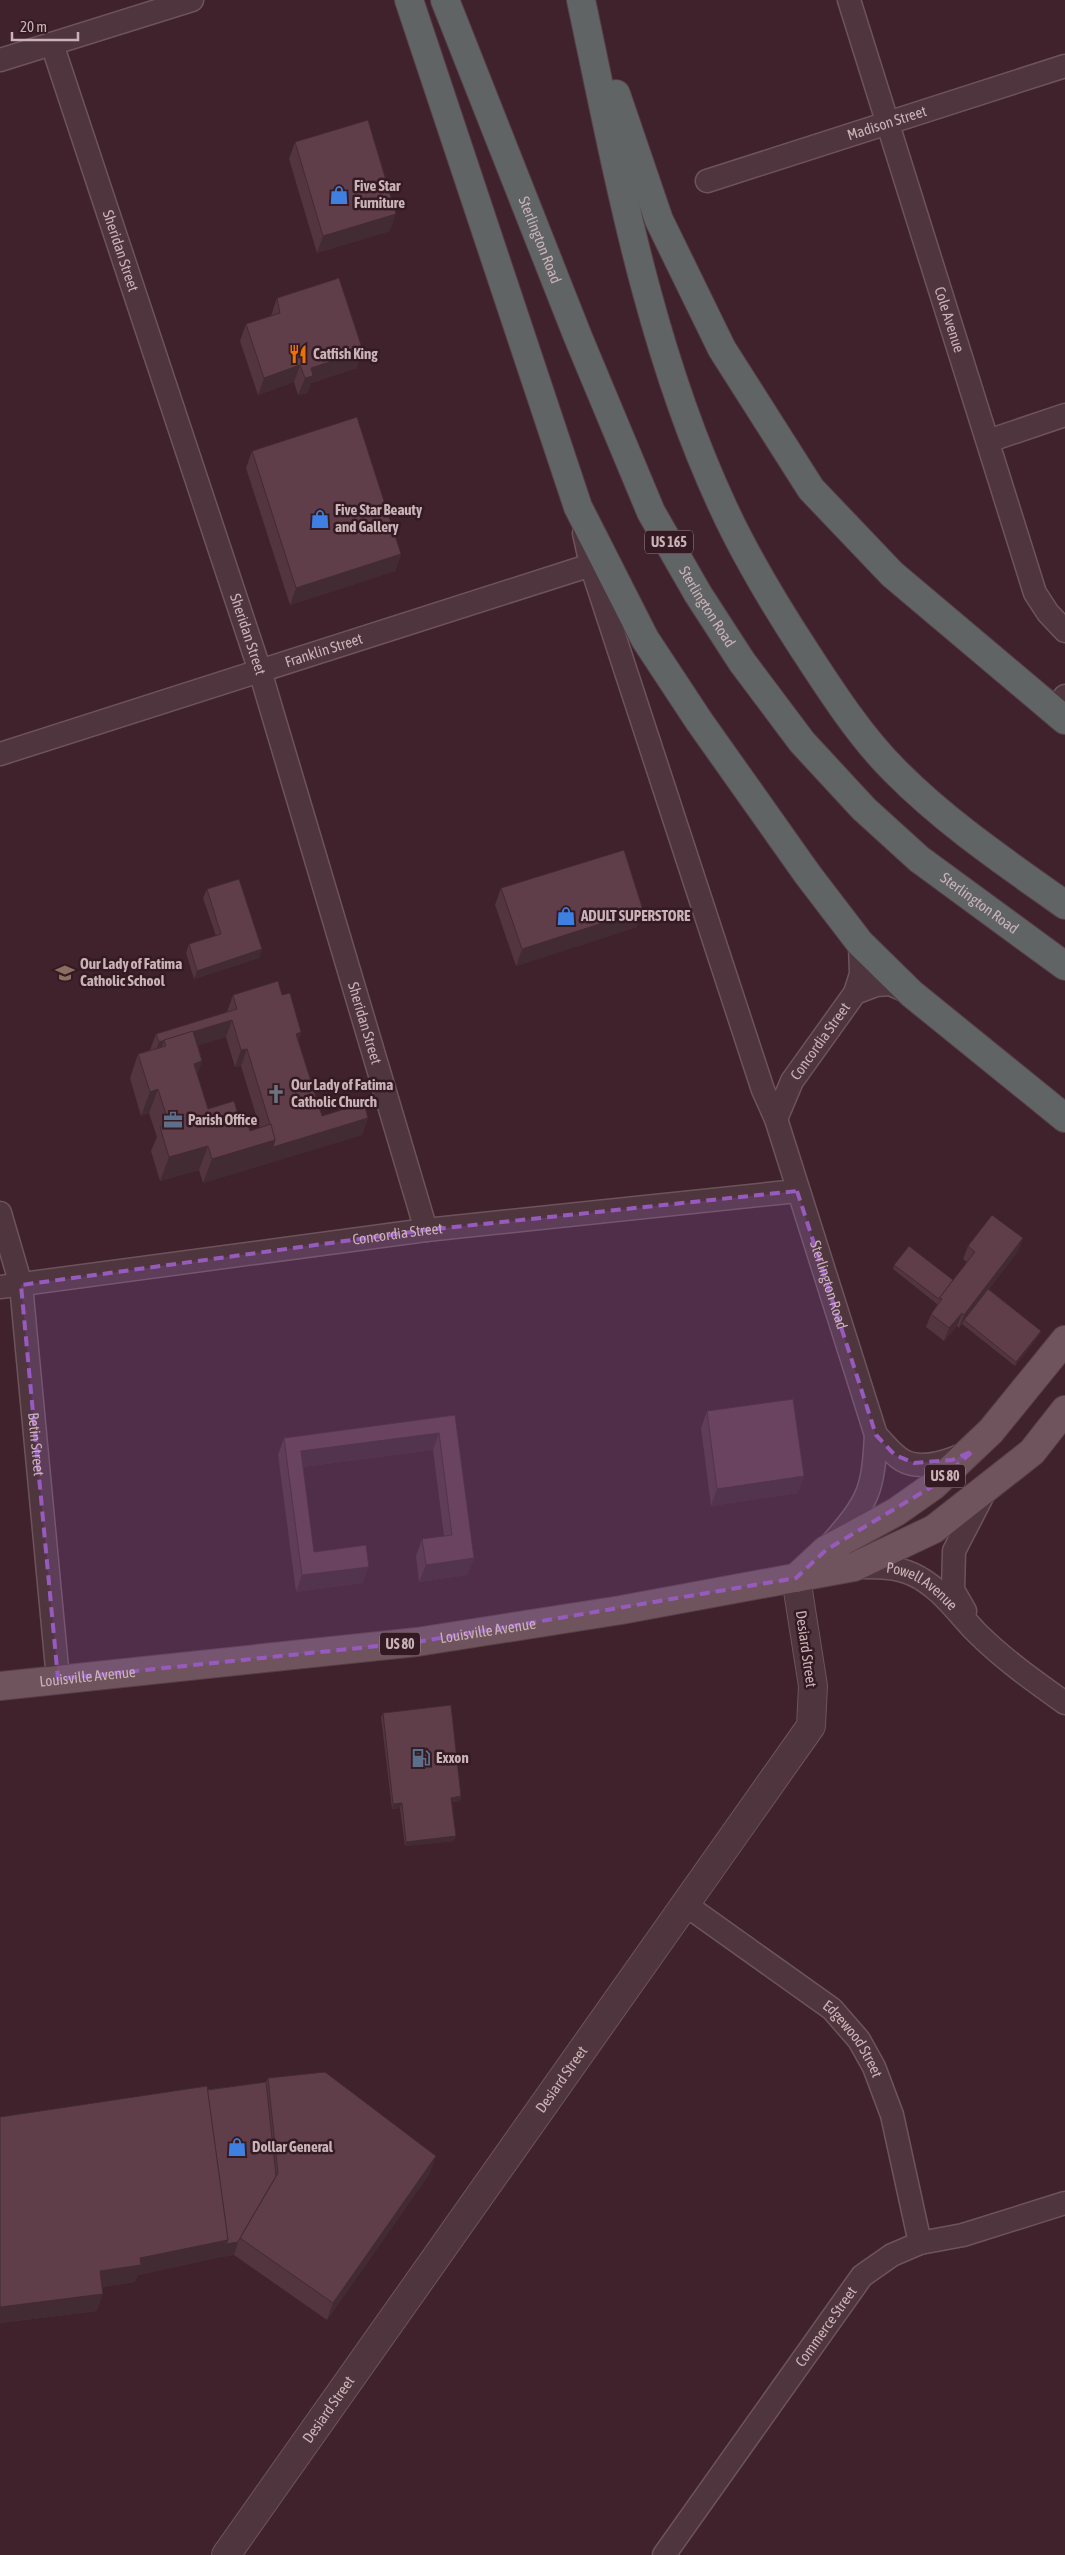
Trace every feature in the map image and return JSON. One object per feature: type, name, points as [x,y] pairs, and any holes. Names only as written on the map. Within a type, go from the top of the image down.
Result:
[{"type":"highway","points":[[409,0],[578,507],[644,638],[699,721],[808,875],[860,943],[912,994],[1065,1118]]},
{"type":"highway","name":"Sterlington Road","points":[[445,0],[578,337],[651,512],[698,594],[742,662],[802,742],[864,809],[919,859],[1065,966]]},
{"type":"highway","points":[[582,0],[659,220],[722,349],[811,489],[892,574],[1061,709]]},
{"type":"highway","points":[[582,0],[627,218],[688,424],[728,516],[778,610],[823,679],[893,769],[958,828],[1065,906]]},
{"type":"main road","name":"US 80","points":[[796,1578],[826,1550],[896,1512],[933,1486],[973,1451],[1065,1340]]},
{"type":"main road","name":"US 80","points":[[796,1578],[854,1568],[934,1529],[1032,1452],[1065,1410]]},
{"type":"main road","name":"Louisville Avenue","points":[[0,1686],[417,1642],[621,1610],[796,1578]]},
{"type":"street","points":[[0,60],[192,0]]},
{"type":"street","name":"Cole Avenue","points":[[850,0],[886,122],[1035,592],[1048,613],[1065,630]]},
{"type":"street","name":"Sheridan Street","points":[[52,44],[260,671],[426,1230]]},
{"type":"street","name":"Madison Street","points":[[707,180],[1065,66]]},
{"type":"street","points":[[988,441],[1065,416]]},
{"type":"street","name":"Sterlington Road","points":[[578,507],[591,565],[763,1090],[776,1119],[797,1191],[839,1313],[876,1435],[874,1471],[868,1496],[847,1526],[826,1550]]},
{"type":"street","name":"Franklin Street","points":[[0,754],[591,565]]},
{"type":"street","points":[[854,993],[861,974],[860,943]]},
{"type":"street","name":"Concordia Street","points":[[776,1119],[792,1081],[854,993],[876,985],[890,984],[912,994]]},
{"type":"street","name":"Concordia Street","points":[[10,1286],[426,1230],[797,1191]]},
{"type":"street","name":"Betin Street","points":[[0,1212],[58,1679]]},
{"type":"street","name":"Sterlington Road","points":[[876,1435],[903,1461],[914,1463],[932,1464],[952,1460],[973,1451]]},
{"type":"street","name":"Powell Avenue","points":[[976,1632],[953,1590],[954,1551],[988,1486]]},
{"type":"street","name":"Powell Avenue","points":[[854,1568],[886,1567],[911,1573],[938,1590],[976,1632],[1015,1668],[1065,1703]]},
{"type":"street","name":"Desiard Street","points":[[226,2555],[811,1726],[813,1686],[796,1578]]},
{"type":"street","name":"Edgewood Street","points":[[686,1904],[832,2009],[859,2040],[874,2067],[892,2115],[920,2243]]},
{"type":"street","name":"Commerce Street","points":[[664,2555],[862,2276],[892,2255],[920,2243],[963,2236],[1065,2203]]},
{"type":"highlighted area","points":[[797,1191],[876,1435],[895,1455],[914,1463],[952,1460],[973,1451],[933,1486],[826,1550],[796,1578],[417,1642],[58,1679],[21,1285],[426,1230]]},
{"type":"building","name":"Five Star Furniture","points":[[368,120],[396,214],[323,236],[295,142]]},
{"type":"building","name":"Catfish King","points":[[339,278],[363,351],[311,368],[313,376],[305,378],[300,365],[264,378],[246,324],[280,313],[277,298]]},
{"type":"building","name":"Five Star Beauty and Gallery","points":[[357,417],[401,554],[296,588],[252,451]]},
{"type":"building","name":"ADULT SUPERSTORE","points":[[624,850],[643,910],[522,949],[501,888]]},
{"type":"building","points":[[239,879],[262,949],[197,971],[189,944],[221,934],[207,889]]},
{"type":"building","name":"Our Lady of Fatima Catholic Church","points":[[278,981],[282,995],[290,993],[301,1032],[296,1034],[322,1116],[364,1103],[368,1118],[273,1147],[275,1140],[247,1049],[241,1050],[232,1020],[159,1042],[156,1034],[237,1009],[233,995]]},
{"type":"building","points":[[193,1031],[202,1061],[194,1064],[208,1109],[234,1101],[238,1114],[244,1112],[250,1131],[271,1124],[275,1140],[212,1159],[208,1146],[169,1157],[160,1127],[169,1124],[158,1089],[150,1092],[138,1054],[166,1046],[164,1040]]},
{"type":"building","points":[[992,1215],[1023,1238],[964,1315],[962,1313],[949,1328],[931,1314],[942,1299],[940,1297],[975,1252],[968,1246]]},
{"type":"building","points":[[909,1246],[953,1280],[939,1299],[894,1265]]},
{"type":"building","points":[[988,1289],[1041,1331],[1016,1362],[964,1320]]},
{"type":"building","points":[[793,1399],[804,1476],[717,1489],[707,1411]]},
{"type":"building","points":[[455,1415],[474,1558],[426,1565],[422,1539],[452,1535],[439,1433],[301,1451],[314,1552],[366,1545],[369,1567],[302,1575],[284,1438]]},
{"type":"building","points":[[451,1705],[461,1796],[451,1798],[456,1836],[406,1842],[402,1803],[393,1804],[383,1713]]},
{"type":"building","points":[[325,2072],[436,2156],[333,2303],[240,2238],[278,2173],[268,2078]]},
{"type":"building","name":"Dollar General","points":[[266,2082],[276,2176],[238,2242],[226,2244],[228,2240],[207,2090]]},
{"type":"building","points":[[207,2086],[228,2240],[140,2258],[141,2265],[100,2271],[103,2294],[0,2307],[0,2117]]},
{"type":"place","name":"Five Star Furniture","points":[[339,195]]},
{"type":"place","name":"Catfish King","points":[[298,354]]},
{"type":"place","name":"Five Star Beauty and Gallery","points":[[320,519]]},
{"type":"place","name":"ADULT SUPERSTORE","points":[[566,916]]},
{"type":"place","name":"Our Lady of Fatima Catholic School","points":[[65,973]]},
{"type":"place","name":"Our Lady of Fatima Catholic Church","points":[[276,1094]]},
{"type":"place","name":"Parish Office","points":[[173,1120]]},
{"type":"place","name":"Exxon","points":[[421,1758]]},
{"type":"place","name":"Dollar General","points":[[237,2147]]}]
